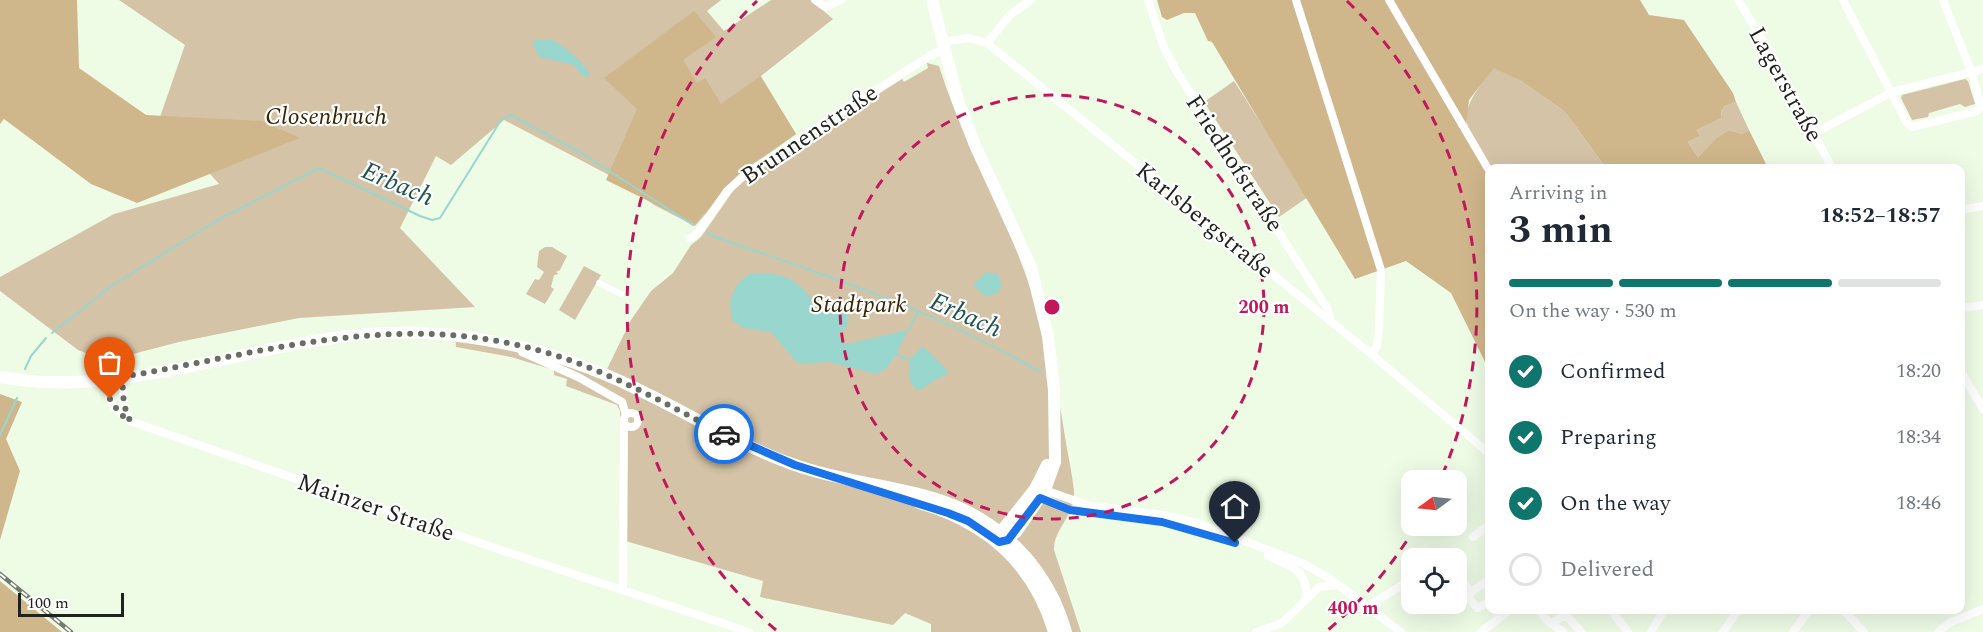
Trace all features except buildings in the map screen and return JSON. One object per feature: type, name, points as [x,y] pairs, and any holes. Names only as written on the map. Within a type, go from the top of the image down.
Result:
[{"type":"main road","points":[[932,0],[966,122],[1031,267],[1043,310],[1052,370],[1054,444],[1040,493],[1002,538]]},
{"type":"main road","points":[[0,377],[47,382],[122,377],[295,343],[361,334],[424,333],[506,344],[553,355],[638,389],[759,451],[948,513],[1002,538],[1027,556],[1046,584],[1066,632]]},
{"type":"main road","points":[[1002,538],[1033,582],[1054,632]]},
{"type":"street","points":[[815,0],[825,7],[841,0]]},
{"type":"street","points":[[944,46],[968,38],[987,44],[1010,15],[1031,0]]},
{"type":"street","name":"Friedhofstraße","points":[[1148,0],[1164,48],[1177,72],[1327,308],[1332,322]]},
{"type":"street","points":[[1296,0],[1381,270],[1377,346],[1371,354]]},
{"type":"street","points":[[1389,0],[1485,164]]},
{"type":"street","name":"Lagerstraße","points":[[1738,0],[1776,63],[1830,164]]},
{"type":"street","points":[[1843,0],[1907,123],[1912,127],[1977,111],[1981,106],[1971,71],[1943,0]]},
{"type":"street","name":"Karlsbergstraße","points":[[987,44],[1332,322],[1485,450]]},
{"type":"street","name":"Brunnenstraße","points":[[690,238],[696,235],[728,191],[748,172],[944,46]]},
{"type":"street","points":[[1815,134],[1892,93],[1983,69]]},
{"type":"street","points":[[1965,209],[1983,206]]},
{"type":"street","points":[[599,283],[621,294]]},
{"type":"street","points":[[1965,307],[1983,305]]},
{"type":"street","points":[[506,344],[622,402],[625,419],[623,590]]},
{"type":"street","points":[[122,377],[124,405],[130,421]]},
{"type":"street","name":"Mainzer Straße","points":[[103,379],[113,406],[130,421],[749,632]]},
{"type":"street","points":[[1965,379],[1983,410]]},
{"type":"street","points":[[625,419],[636,415],[636,425],[630,434],[625,463]]},
{"type":"street","points":[[1040,493],[1087,505],[1164,515],[1197,524],[1302,563],[1368,606],[1401,632]]},
{"type":"street","points":[[1040,493],[1070,510],[1162,522],[1226,540],[1284,563],[1301,574],[1307,582],[1306,597]]},
{"type":"street","points":[[1473,537],[1485,528]]},
{"type":"street","points":[[1485,582],[1471,592],[1469,598],[1477,608],[1485,604]]},
{"type":"street","points":[[1256,632],[1274,627],[1293,614],[1306,597],[1318,587],[1336,585]]},
{"type":"street","points":[[1368,606],[1401,586]]},
{"type":"street","points":[[1467,587],[1471,592]]},
{"type":"street","points":[[1938,632],[1949,623],[1983,609]]},
{"type":"street","points":[[1480,632],[1504,614]]},
{"type":"street","points":[[1543,614],[1563,632]]},
{"type":"street","points":[[1614,614],[1628,632]]},
{"type":"street","points":[[1651,632],[1662,614]]},
{"type":"street","points":[[1728,630],[1736,614]]},
{"type":"street","points":[[1793,632],[1806,614]]},
{"type":"street","points":[[1847,614],[1864,632]]},
{"type":"street","points":[[1553,622],[1566,615],[1581,632]]},
{"type":"green space","name":"Closenbruch","points":[[119,0],[721,0],[707,11],[724,31],[771,0],[811,0],[833,19],[761,76],[796,134],[741,174],[695,226],[656,206],[607,174],[504,120],[451,165],[436,156],[400,228],[475,307],[299,318],[179,342],[106,361],[78,350],[0,291],[0,277],[114,214],[219,184],[160,117],[185,45]]},
{"type":"green space","name":"Stadtpark","points":[[927,63],[939,66],[963,130],[1020,260],[1044,334],[1056,385],[1074,491],[1071,508],[1057,536],[1054,550],[1081,632],[931,632],[931,624],[905,613],[893,625],[760,597],[763,581],[622,540],[620,411],[617,405],[566,386],[567,379],[554,375],[554,370],[511,357],[456,347],[455,331],[551,350],[607,369],[631,320],[651,291],[673,273],[691,245],[701,237],[738,184],[902,79],[904,82],[928,68]]},
{"type":"green space","points":[[1494,67],[1521,81],[1565,112],[1603,164],[1488,164],[1472,138],[1466,117],[1473,96]]},
{"type":"green space","points":[[1965,79],[1968,81],[1975,104],[1965,107],[1960,104],[1929,113],[1928,117],[1912,120],[1901,98],[1902,95]]},
{"type":"green space","points":[[1234,81],[1308,197],[1279,217],[1204,102]]},
{"type":"green space","points":[[1736,102],[1749,130],[1742,134],[1729,130],[1716,138],[1698,157],[1688,142],[1700,136],[1697,130],[1722,118],[1721,111],[1725,106]]},
{"type":"green space","points":[[545,247],[552,247],[567,256],[560,270],[556,272],[559,274],[554,275],[551,287],[554,289],[545,304],[526,294],[535,279],[539,280],[544,272],[537,267],[539,251]]},
{"type":"green space","points":[[584,266],[601,275],[575,320],[559,310]]},
{"type":"shaded area","points":[[0,0],[77,0],[79,68],[146,115],[262,121],[300,138],[137,203],[91,184],[4,119],[0,124]]},
{"type":"shaded area","points":[[1157,0],[1640,0],[1649,15],[1684,20],[1733,93],[1736,102],[1725,106],[1721,111],[1722,118],[1697,130],[1700,136],[1688,142],[1698,157],[1716,138],[1729,130],[1742,134],[1749,130],[1766,164],[1603,164],[1565,112],[1521,81],[1494,68],[1469,100],[1466,128],[1485,164],[1485,362],[1451,293],[1406,261],[1355,279],[1212,42],[1208,41],[1195,13],[1184,13],[1167,20],[1162,17]]},
{"type":"shaded area","points":[[694,11],[716,37],[683,60],[697,83],[705,78],[721,104],[760,76],[796,134],[740,172],[695,224],[606,180],[637,109],[604,78]]},
{"type":"shaded area","points":[[0,394],[22,402],[6,439],[20,471],[0,540]]},
{"type":"shaded area","points":[[0,581],[62,632],[0,632]]},
{"type":"water","points":[[552,40],[561,45],[580,61],[590,75],[583,77],[574,65],[539,57],[532,42]]},
{"type":"water","points":[[986,272],[997,274],[1002,284],[999,292],[986,297],[973,285]]},
{"type":"water","points":[[753,273],[774,274],[791,280],[805,291],[817,307],[830,302],[840,303],[849,318],[847,326],[838,335],[842,342],[847,344],[908,330],[891,362],[876,374],[828,362],[798,364],[771,332],[744,328],[733,321],[730,307],[733,293],[740,281]]},
{"type":"water","points":[[923,346],[948,371],[945,376],[916,390],[910,381],[909,360]]},
{"type":"waterway","name":"Erbach","points":[[52,333],[110,287],[216,221],[319,168],[420,216],[432,220],[440,218],[501,120],[511,115],[583,154],[693,225]]},
{"type":"waterway","name":"Erbach","points":[[706,233],[899,303],[985,342],[1040,372]]},
{"type":"waterway","points":[[908,330],[918,312]]},
{"type":"waterway","name":"Erbach","points":[[25,369],[31,356],[46,338]]},
{"type":"waterway","points":[[896,354],[909,360]]},
{"type":"waterway","name":"Erbach","points":[[0,435],[17,398]]},
{"type":"railway","points":[[0,574],[71,632]]},
{"type":"way so far","points":[[110,399],[120,414],[130,421],[124,405],[122,377],[295,343],[361,334],[424,333],[506,344],[553,355],[638,389],[724,434]]},
{"type":"route","points":[[724,434],[773,458],[948,513],[968,521],[999,542],[1008,540],[1024,522],[1040,498],[1070,510],[1162,522],[1218,536],[1235,543]]}]
